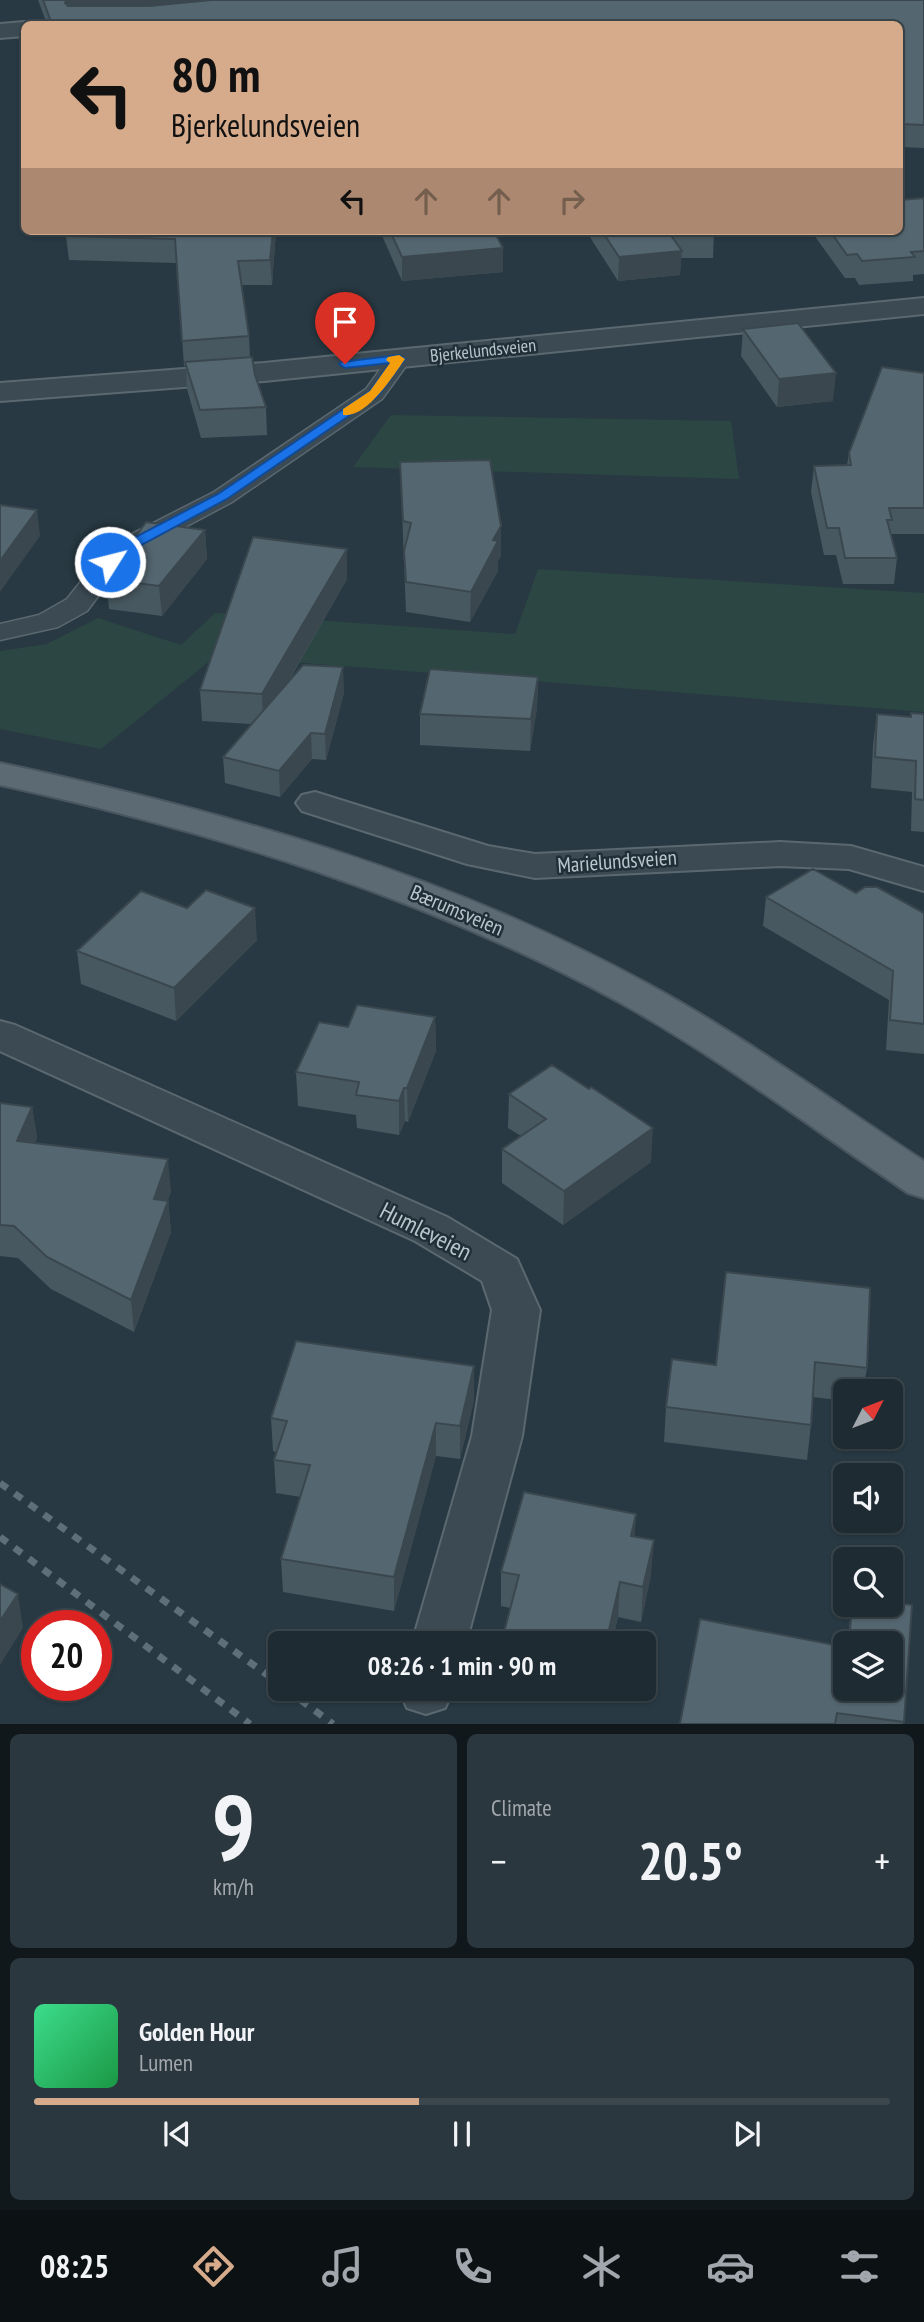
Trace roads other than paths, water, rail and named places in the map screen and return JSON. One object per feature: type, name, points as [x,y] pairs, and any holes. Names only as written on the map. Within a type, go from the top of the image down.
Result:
[{"type":"main road","name":"Bærumsveien","points":[[0,774],[100,794],[223,826],[401,886],[477,917],[558,954],[643,999],[789,1089],[924,1182]]},
{"type":"main road","name":"Bærumsveien","points":[[871,1148],[924,1204]]},
{"type":"street","points":[[0,31],[21,29]]},
{"type":"street","name":"Bjerkelundsveien","points":[[0,392],[399,359],[924,306]]},
{"type":"street","name":"Marielundsveien","points":[[316,803],[481,856],[536,866],[780,854],[851,858],[924,879]]},
{"type":"street","name":"Humleveien","points":[[0,1035],[431,1229],[502,1271],[516,1310],[497,1436],[442,1631]]},
{"type":"lane","points":[[0,632],[48,621],[77,606],[110,562],[127,547],[223,497],[374,394],[399,359]]},
{"type":"railway","points":[[0,1483],[268,1675]]},
{"type":"railway","points":[[0,1537],[250,1724]]},
{"type":"railway","points":[[302,1701],[333,1724]]}]
